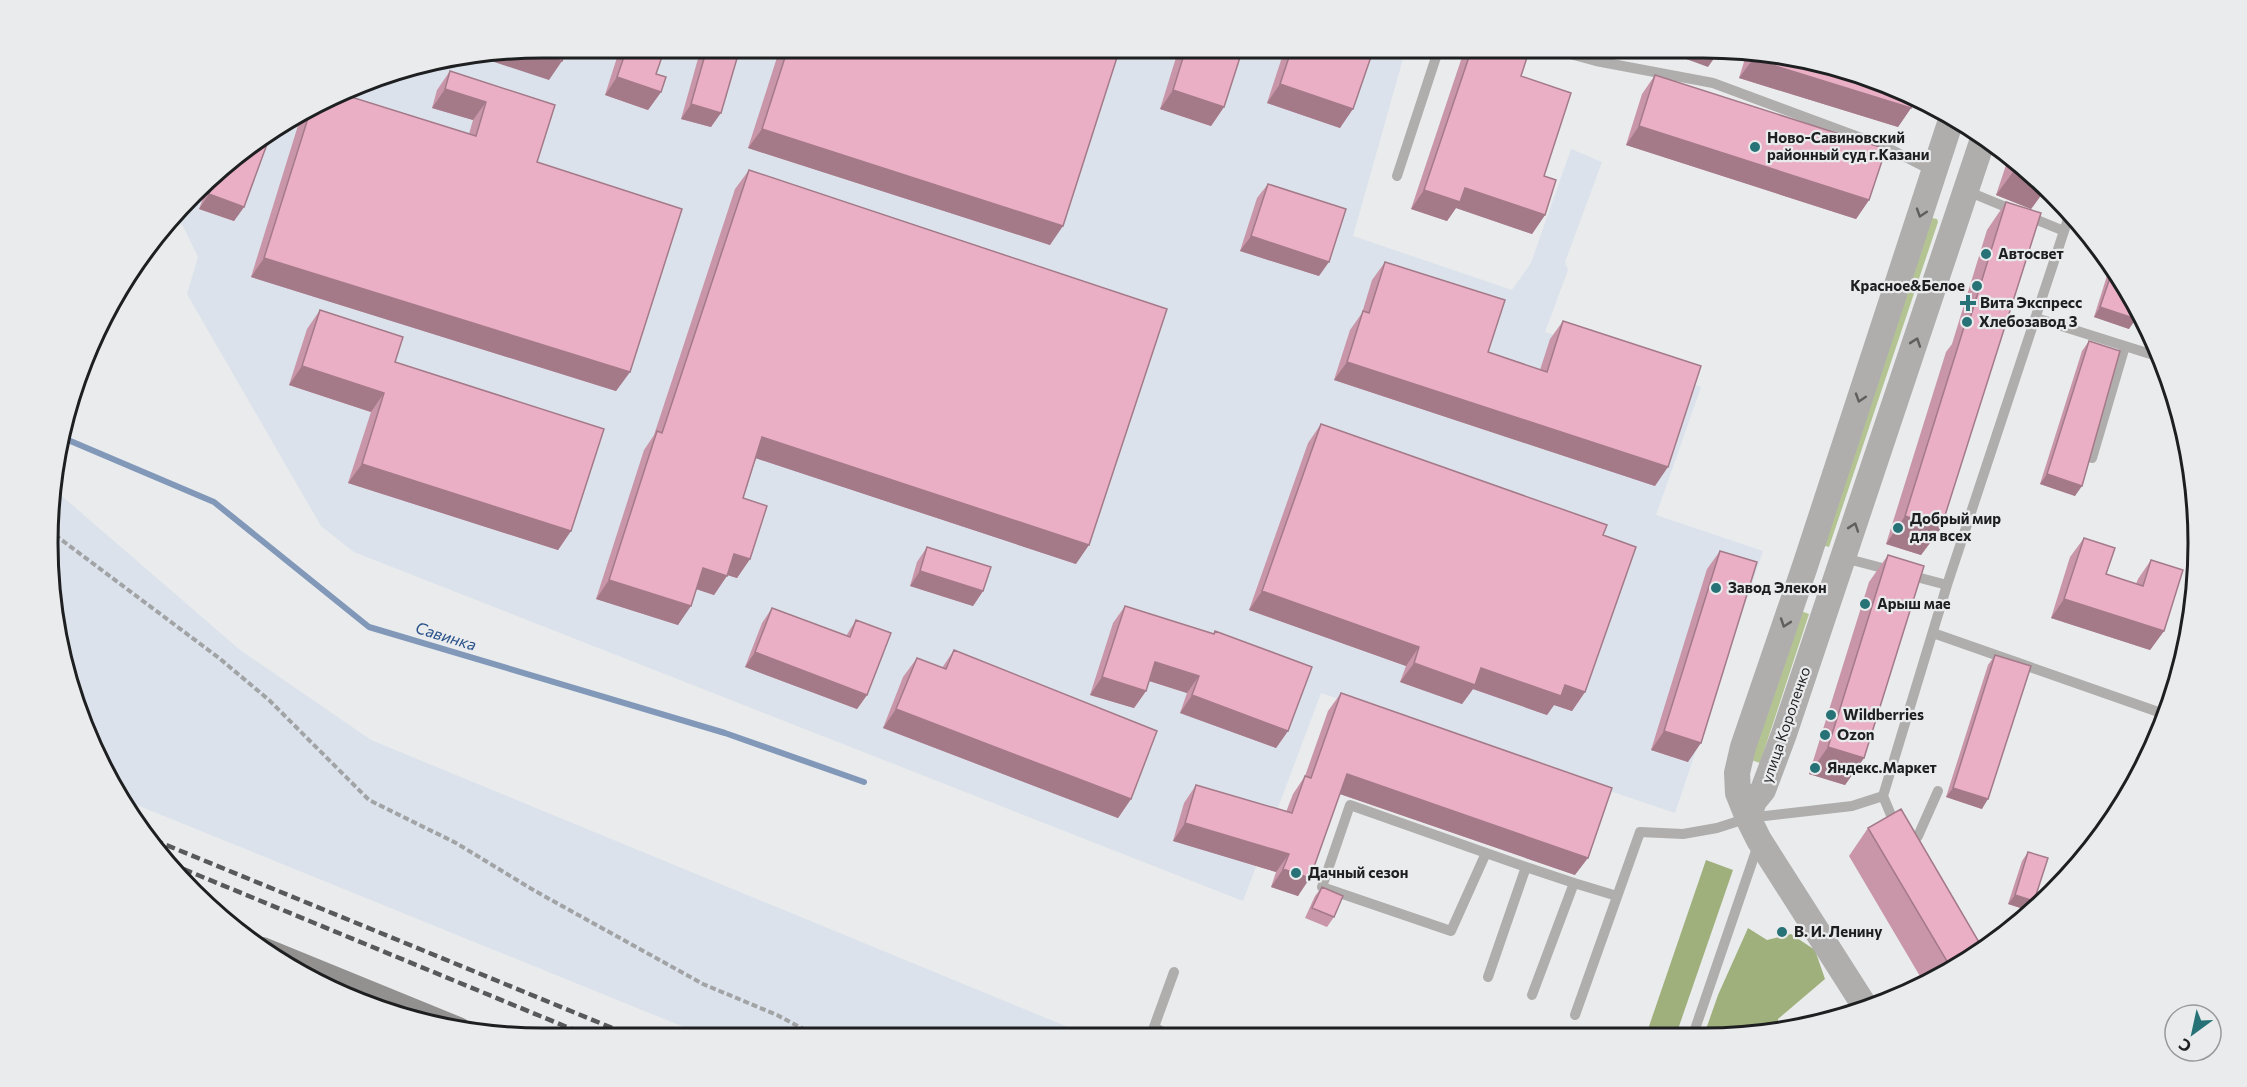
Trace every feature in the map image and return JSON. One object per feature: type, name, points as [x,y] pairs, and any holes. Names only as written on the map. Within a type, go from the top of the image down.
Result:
[{"type":"street","name":"улица Короленко","points":[[1748,818],[1738,794],[1737,773],[1743,747],[1805,566],[1949,125]]},
{"type":"street","name":"улица Короленко","points":[[1748,818],[1754,801],[1763,790],[1775,758],[1981,146]]},
{"type":"street","points":[[1935,172],[1966,191]]},
{"type":"street","points":[[1805,566],[1840,568]]},
{"type":"street","points":[[1748,818],[1759,840],[1862,1002]]},
{"type":"lane","points":[[1397,176],[1436,58]]},
{"type":"lane","points":[[1585,58],[1713,82],[1887,148],[1935,172]]},
{"type":"lane","points":[[1966,191],[2064,231]]},
{"type":"lane","points":[[1938,790],[1918,836],[1906,853],[1883,796],[1947,585],[2067,223]]},
{"type":"lane","points":[[2036,318],[2150,354]]},
{"type":"lane","points":[[2092,458],[2125,346]]},
{"type":"lane","points":[[1840,568],[1947,585]]},
{"type":"lane","points":[[1933,633],[2158,713]]},
{"type":"lane","points":[[1575,1015],[1640,832],[1683,834],[1717,828],[1748,818],[1851,806],[1883,796]]},
{"type":"lane","points":[[1486,853],[1451,931],[1322,887],[1350,805],[1526,867],[1617,896]]},
{"type":"lane","points":[[1695,1028],[1759,840]]},
{"type":"lane","points":[[1488,977],[1526,867]]},
{"type":"lane","points":[[1532,995],[1574,883]]},
{"type":"lane","points":[[1156,1028],[1154,1027],[1174,972]]},
{"type":"path","points":[[58,538],[219,658],[269,700],[369,800],[456,843],[535,891],[703,984],[777,1015],[801,1028]]},
{"type":"shaded area","points":[[544,58],[1403,58],[1353,236],[1512,290],[1531,263],[1571,149],[1602,162],[1565,262],[1568,270],[1545,332],[1701,387],[1656,515],[1763,551],[1675,813],[1321,693],[1243,901],[354,552],[321,526],[187,294],[198,257],[180,223],[224,179],[274,140],[301,123],[358,95],[388,84],[418,75],[480,63]]},
{"type":"shaded area","points":[[62,496],[240,650],[371,740],[1070,1028],[686,1028],[134,804],[95,729],[75,669],[63,607],[60,575],[58,544]]},
{"type":"green space","points":[[1932,218],[1937,219],[1938,222],[1829,547],[1822,545]]},
{"type":"green space","points":[[1801,611],[1809,614],[1760,763],[1751,760]]},
{"type":"green space","points":[[1706,860],[1733,870],[1678,1028],[1648,1028]]},
{"type":"green space","points":[[1748,928],[1767,940],[1791,934],[1815,950],[1825,979],[1778,1019],[1778,1022],[1767,1024],[1706,1028],[1718,995]]},
{"type":"building","points":[[624,58],[662,58],[656,74],[666,77],[661,92],[617,77]]},
{"type":"building","points":[[704,58],[737,58],[721,113],[691,104]]},
{"type":"building","points":[[785,58],[1117,58],[1063,226],[762,129]]},
{"type":"building","points":[[1183,58],[1240,58],[1224,107],[1173,90]]},
{"type":"building","points":[[1289,58],[1371,58],[1353,109],[1280,84]]},
{"type":"building","points":[[1469,58],[1527,58],[1521,76],[1571,93],[1544,176],[1556,180],[1545,215],[1465,188],[1460,202],[1424,190]]},
{"type":"building","points":[[1765,63],[1829,75],[1859,84],[1889,95],[1912,106],[1911,108]]},
{"type":"building","points":[[450,71],[555,105],[537,162],[682,209],[630,372],[264,258],[308,120],[353,97],[476,136],[486,102],[445,89]]},
{"type":"building","points":[[1655,75],[1886,149],[1869,200],[1639,126]]},
{"type":"building","points":[[267,145],[244,207],[209,194],[224,179]]},
{"type":"building","points":[[749,170],[1167,309],[1089,545],[762,437],[743,498],[767,506],[750,559],[734,554],[727,576],[703,568],[691,606],[609,580],[657,431],[662,433]]},
{"type":"building","points":[[1268,184],[1346,209],[1329,262],[1251,236]]},
{"type":"building","points":[[2006,202],[2041,213],[1941,528],[1905,516]]},
{"type":"building","points":[[1385,262],[1505,300],[1488,352],[1547,372],[1563,321],[1701,366],[1668,467],[1347,362],[1363,311],[1369,313]]},
{"type":"building","points":[[2110,278],[2132,318],[2100,307]]},
{"type":"building","points":[[320,310],[403,337],[395,362],[604,429],[571,531],[362,464],[384,393],[302,366]]},
{"type":"building","points":[[2089,341],[2120,351],[2082,486],[2047,474]]},
{"type":"building","points":[[1321,424],[1607,525],[1603,535],[1636,547],[1585,692],[1565,685],[1561,696],[1481,668],[1475,685],[1414,663],[1419,647],[1262,591]]},
{"type":"building","points":[[2084,538],[2115,548],[2106,574],[2143,586],[2151,560],[2183,570],[2164,631],[2064,599]]},
{"type":"building","points":[[927,547],[991,567],[983,591],[920,571]]},
{"type":"building","points":[[1720,551],[1757,562],[1701,743],[1664,731]]},
{"type":"building","points":[[1888,555],[1924,566],[1864,758],[1828,747]]},
{"type":"building","points":[[1125,606],[1214,634],[1215,631],[1312,667],[1288,731],[1192,695],[1199,676],[1155,662],[1146,691],[1102,677]]},
{"type":"building","points":[[772,608],[850,637],[856,620],[891,633],[867,695],[755,652]]},
{"type":"building","points":[[954,650],[1157,731],[1131,799],[896,709],[917,658],[946,669]]},
{"type":"building","points":[[1995,655],[2031,666],[1988,799],[1953,788]]},
{"type":"building","points":[[1341,693],[1612,788],[1588,858],[1347,774],[1310,878],[1283,869],[1289,854],[1185,823],[1196,785],[1292,813],[1305,776],[1311,778]]},
{"type":"building","points":[[1901,809],[1979,942],[1948,963],[1868,828]]},
{"type":"building","points":[[2028,852],[2048,858],[2036,896],[2031,900],[2015,895]]},
{"type":"building","points":[[1322,887],[1343,896],[1334,917],[1312,908]]},
{"type":"waterway","name":"Савинка","points":[[70,441],[214,502],[369,627],[725,733],[864,782]]},
{"type":"railway","points":[[163,844],[612,1028]]},
{"type":"railway","points":[[186,870],[569,1028]]},
{"type":"place","name":"Ново-Савиновский районный суд г.Казани","points":[[1755,147]]},
{"type":"place","name":"Автосвет","points":[[1986,254]]},
{"type":"place","name":"Красное&Белое","points":[[1977,286]]},
{"type":"place","name":"Вита Экспресс","points":[[1968,303]]},
{"type":"place","name":"Хлебозавод 3","points":[[1967,322]]},
{"type":"place","name":"Добрый мир для всех","points":[[1898,528]]},
{"type":"place","name":"Завод Элекон","points":[[1716,588]]},
{"type":"place","name":"Арыш мае","points":[[1865,604]]},
{"type":"place","name":"Wildberries","points":[[1831,715]]},
{"type":"place","name":"Ozon","points":[[1825,735]]},
{"type":"place","name":"Яндекс.Маркет","points":[[1815,768]]},
{"type":"place","name":"Дачный сезон","points":[[1296,873]]},
{"type":"place","name":"В. И. Ленину","points":[[1782,932]]}]
